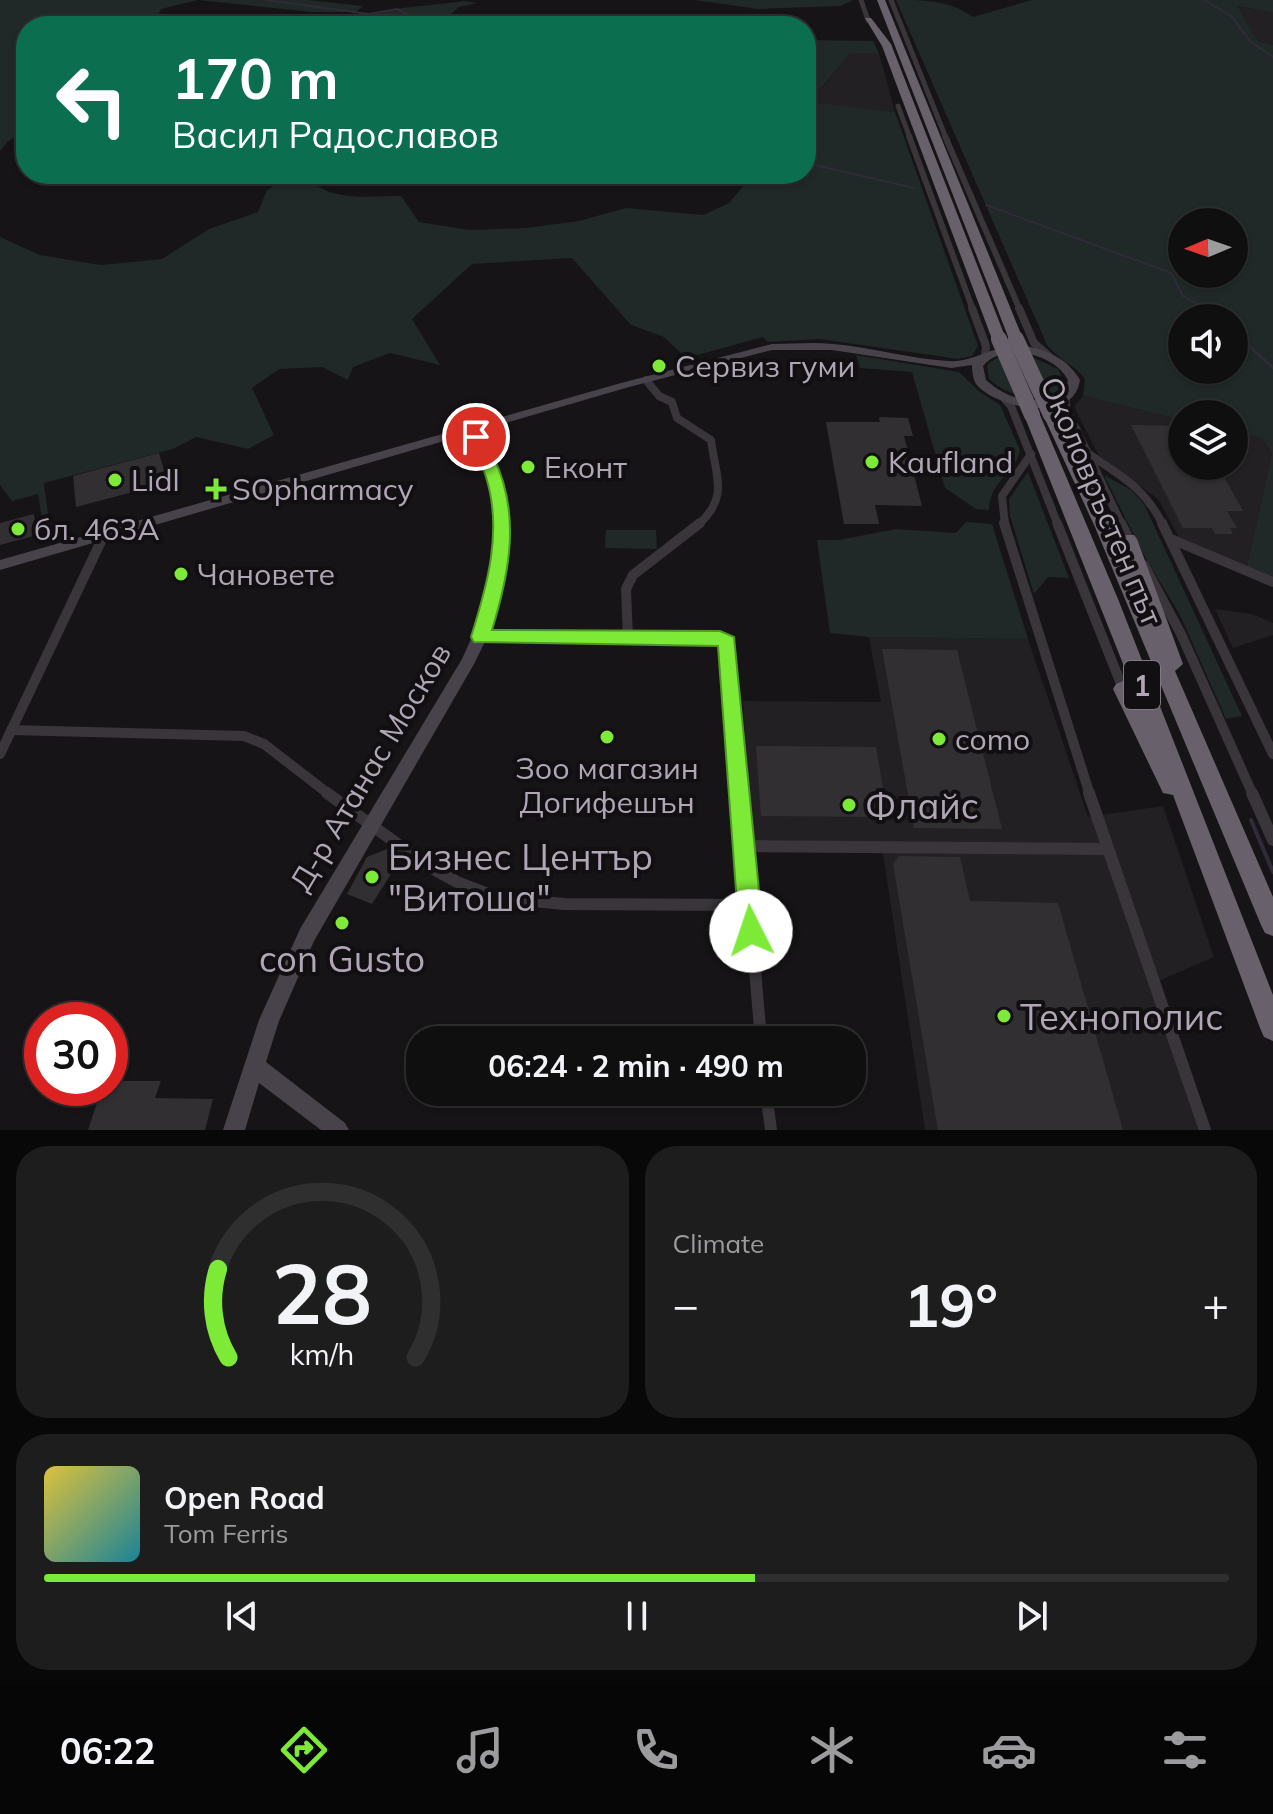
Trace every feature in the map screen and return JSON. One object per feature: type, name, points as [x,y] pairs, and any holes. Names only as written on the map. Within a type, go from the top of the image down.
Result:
[{"type":"highway","name":"Околовръстен път","points":[[870,0],[999,339],[1104,527],[1273,925]]},
{"type":"highway","name":"Околовръстен път","points":[[881,0],[1016,339],[1109,599],[1273,1028]]},
{"type":"highway","points":[[868,20],[886,45]]},
{"type":"highway","points":[[894,64],[892,76],[898,106]]},
{"type":"highway","points":[[923,103],[938,118]]},
{"type":"highway","points":[[945,157],[947,141]]},
{"type":"highway","points":[[1128,539],[1165,637],[1198,751]]},
{"type":"highway","points":[[1123,689],[1209,859]]},
{"type":"street","points":[[861,0],[868,20]]},
{"type":"street","points":[[891,0],[947,141],[1034,343],[1064,366],[1074,380],[1072,390],[1065,397],[1037,404],[1004,398]]},
{"type":"street","points":[[898,106],[986,346],[978,377]]},
{"type":"street","points":[[0,565],[757,350],[788,345],[832,347],[951,365],[978,377],[1011,406],[1123,689]]},
{"type":"street","points":[[951,365],[1001,350],[1021,349],[1051,358]]},
{"type":"street","points":[[628,638],[626,589],[633,575],[710,517],[719,497],[711,440],[677,418],[672,402],[659,396],[646,380]]},
{"type":"street","points":[[1065,397],[1067,410],[1128,539],[1177,624],[1273,840]]},
{"type":"street","name":"Д-р Атанас Москов","points":[[234,1130],[253,1065],[291,968],[369,825],[481,637],[498,580],[503,518],[494,477],[471,429]]},
{"type":"street","points":[[1086,452],[1151,501],[1273,754]]},
{"type":"street","points":[[1031,454],[1002,490],[1002,517],[1107,849],[1205,1130]]},
{"type":"street","points":[[0,754],[104,535]]},
{"type":"street","points":[[1171,539],[1273,582]]},
{"type":"street","points":[[481,637],[720,638],[727,643],[760,1026]]},
{"type":"street","points":[[11,730],[244,736],[264,744],[286,759],[369,825],[452,878],[484,893],[509,900],[544,904],[749,905]]},
{"type":"street","points":[[744,846],[1107,849]]},
{"type":"street","points":[[253,1065],[338,1130]]},
{"type":"street","points":[[768,1106],[771,1130]]},
{"type":"shaded area","points":[[0,0],[198,0],[161,9],[158,16],[16,16],[16,137],[0,151]]},
{"type":"shaded area","points":[[198,0],[308,0],[363,6],[356,12],[312,12]]},
{"type":"shaded area","points":[[694,0],[853,0],[841,6],[758,9]]},
{"type":"shaded area","points":[[896,0],[946,4],[973,17],[1032,0],[1273,0],[1273,13],[1237,6],[1259,42],[1273,45],[1273,577],[1247,566],[1272,453],[1262,438],[1248,435],[1248,400],[1168,400],[1168,417],[1083,396],[1085,379],[1047,345]]},
{"type":"shaded area","points":[[464,1],[477,3],[459,7],[450,15],[457,16],[365,15]]},
{"type":"shaded area","points":[[1236,6],[1273,13],[1273,45],[1260,43]]},
{"type":"shaded area","points":[[535,15],[592,16],[529,16]]},
{"type":"shaded area","points":[[816,40],[873,41],[879,53],[851,53],[816,94]]},
{"type":"shaded area","points":[[851,53],[879,53],[895,112],[816,104],[816,95]]},
{"type":"shaded area","points":[[816,103],[895,112],[978,346],[972,356],[958,359],[820,339],[768,342],[763,337],[686,358],[664,337],[631,325],[572,258],[472,264],[412,319],[440,365],[390,353],[353,367],[348,380],[322,367],[279,369],[252,388],[274,435],[248,449],[196,437],[173,449],[44,483],[48,513],[55,531],[45,536],[38,494],[12,501],[0,485],[0,237],[40,255],[101,265],[162,259],[209,229],[258,212],[267,190],[277,184],[314,184],[341,195],[361,197],[401,196],[419,222],[469,230],[526,228],[579,221],[626,208],[703,215],[729,203],[745,184],[816,184]]},
{"type":"shaded area","points":[[1025,354],[1058,369],[1064,383],[1057,391],[1048,396],[1028,398],[1006,391],[989,379],[987,365],[991,361]]},
{"type":"shaded area","points":[[856,355],[959,372],[980,392],[1000,405],[1020,450],[1014,465],[994,491],[989,510],[976,509],[945,488],[912,372],[860,368]]},
{"type":"shaded area","points":[[1083,396],[1168,417],[1168,480],[1248,480],[1248,435],[1262,438],[1272,453],[1247,566],[1180,539],[1158,499],[1099,456],[1075,405]]},
{"type":"shaded area","points":[[1028,472],[1069,578],[1048,577],[1034,594],[1010,516],[1009,499]]},
{"type":"shaded area","points":[[1104,475],[1131,490],[1144,504],[1242,716],[1226,719],[1180,615],[1145,557]]},
{"type":"shaded area","points":[[966,522],[992,524],[1028,639],[869,637],[830,633],[817,540],[839,540],[896,529],[956,533]]},
{"type":"shaded area","points":[[606,530],[656,530],[657,549],[605,548]]},
{"type":"shaded area","points":[[1215,609],[1252,614],[1273,623],[1273,635],[1233,648]]},
{"type":"shaded area","points":[[869,637],[1028,639],[1088,817],[1163,806],[1214,957],[1154,983],[1205,1130],[925,1130],[882,847],[751,842],[743,701],[881,702]]},
{"type":"building","name":"Kaufland","points":[[879,417],[908,418],[913,436],[904,436],[922,506],[875,505],[879,524],[844,524],[826,422],[880,422]]},
{"type":"building","points":[[1131,425],[1168,426],[1168,480],[1226,480],[1243,511],[1227,511],[1237,528],[1230,528],[1233,534],[1215,534],[1212,528],[1183,528]]},
{"type":"building","name":"Lidl","points":[[159,453],[166,477],[147,482],[148,488],[76,507],[73,476]]},
{"type":"building","name":"бл. 463А","points":[[34,514],[37,535],[0,545],[0,523]]},
{"type":"building","name":"como","points":[[882,649],[957,650],[1002,829],[914,828]]},
{"type":"building","points":[[756,746],[876,747],[888,817],[761,816]]},
{"type":"building","name":"Бизнес Център \"Витоша\"","points":[[387,849],[401,858],[372,904],[347,894],[367,857]]},
{"type":"building","name":"Технополис","points":[[899,856],[960,857],[970,901],[1058,903],[1123,1130],[938,1130],[893,864]]},
{"type":"building","points":[[128,1081],[161,1081],[155,1098],[213,1099],[205,1130],[88,1130],[96,1106],[128,1106]]},
{"type":"waterway","points":[[266,0],[369,14],[397,9],[411,16]]},
{"type":"waterway","points":[[1204,0],[1231,16],[1250,41],[1273,57]]},
{"type":"waterway","points":[[816,165],[914,188]]},
{"type":"waterway","points":[[986,205],[1171,273],[1183,296],[1197,304]]},
{"type":"waterway","points":[[1248,345],[1273,368]]},
{"type":"waterway","points":[[1251,820],[1273,872]]},
{"type":"place","name":"Сервиз гуми","points":[[659,366]]},
{"type":"place","name":"Kaufland","points":[[872,462]]},
{"type":"place","name":"Еконт","points":[[528,467]]},
{"type":"place","name":"Lidl","points":[[115,480]]},
{"type":"place","name":"SOpharmacy","points":[[216,489]]},
{"type":"place","name":"бл. 463А","points":[[18,529]]},
{"type":"place","name":"Чановете","points":[[181,574]]},
{"type":"place","name":"Зоо магазин Догифешън","points":[[607,737]]},
{"type":"place","name":"como","points":[[939,739]]},
{"type":"place","name":"Флайс","points":[[849,805]]},
{"type":"place","name":"Бизнес Център \"Витоша\"","points":[[372,877]]},
{"type":"place","name":"con Gusto","points":[[342,923]]},
{"type":"place","name":"Технополис","points":[[1004,1016]]},
{"type":"route","points":[[476,437],[500,495],[503,518],[498,580],[481,637],[720,638],[727,643],[751,931]]}]
